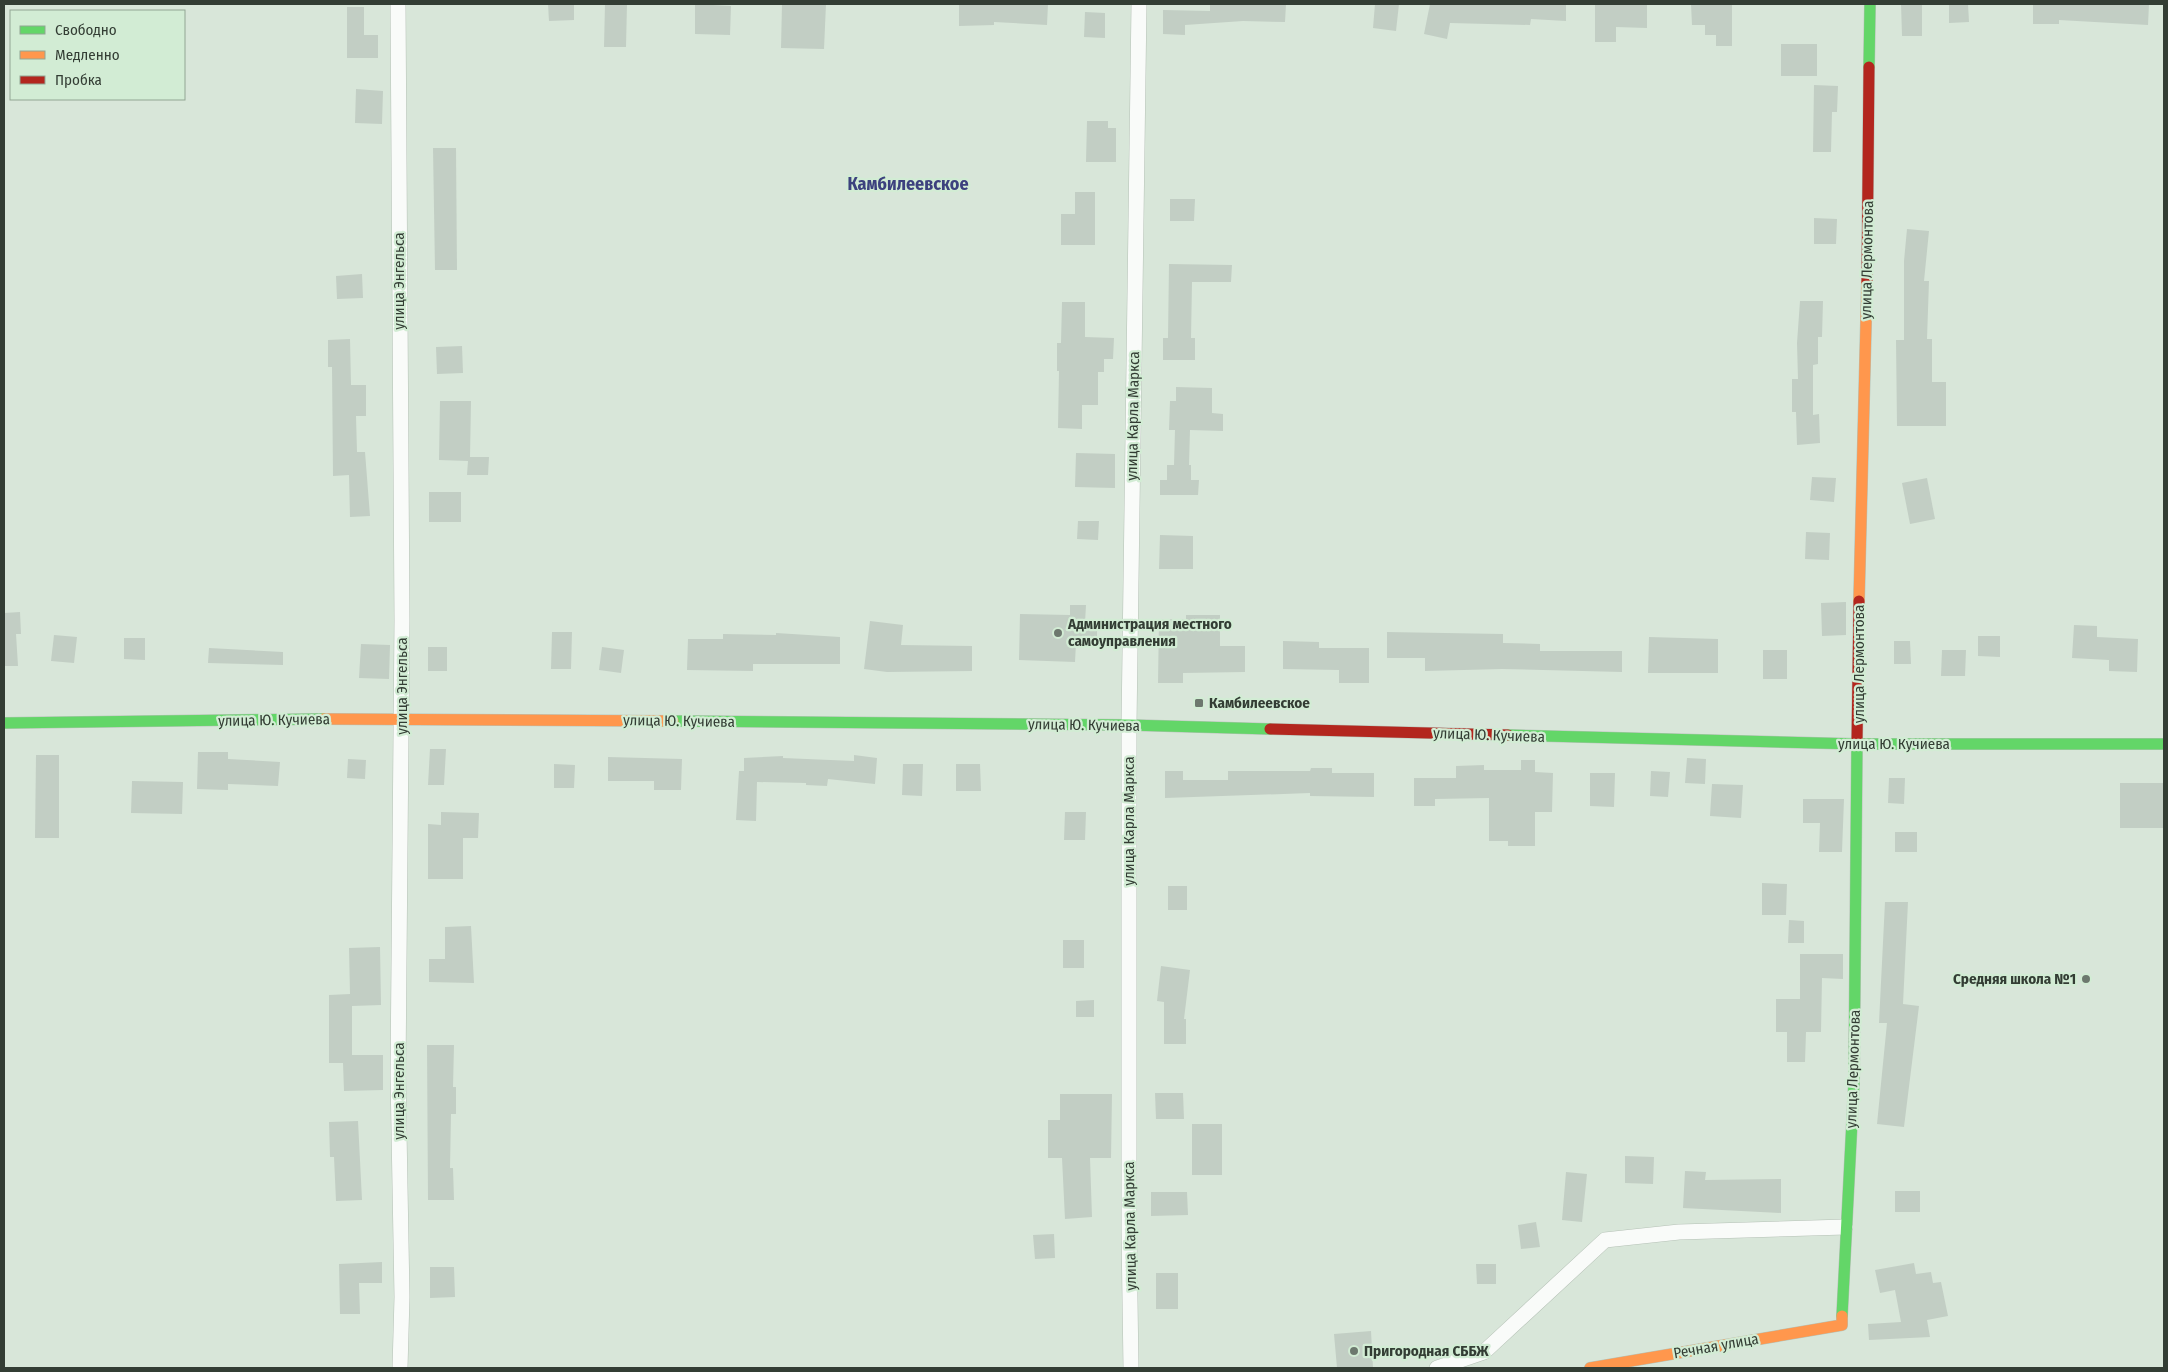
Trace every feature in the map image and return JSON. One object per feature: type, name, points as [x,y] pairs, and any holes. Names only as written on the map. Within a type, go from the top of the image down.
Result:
[{"type":"street","name":"улица Энгельса","points":[[398,4],[402,718],[398,1075],[402,1297],[400,1368]]},
{"type":"street","name":"улица Карла Маркса","points":[[1131,1368],[1129,1232],[1129,725],[1139,4]]},
{"type":"street","name":"улица Лермонтова","points":[[1842,1325],[1845,1227],[1854,1082],[1870,4]]},
{"type":"street","name":"улица Ю. Кучиева","points":[[4,723],[402,718],[1129,725],[1858,744],[2164,744]]},
{"type":"street","points":[[1437,1368],[1484,1352],[1605,1240],[1679,1232],[1845,1227]]},
{"type":"street","name":"Речная улица","points":[[1590,1368],[1842,1325]]},
{"type":"building","points":[[548,4],[574,4],[574,20],[549,21]]},
{"type":"building","points":[[605,4],[627,4],[626,47],[604,47]]},
{"type":"building","points":[[695,4],[731,6],[730,35],[695,34]]},
{"type":"building","points":[[782,4],[826,4],[824,49],[781,48]]},
{"type":"building","points":[[959,4],[1048,4],[1047,25],[994,22],[994,25],[959,26]]},
{"type":"building","points":[[1210,4],[1286,4],[1285,22],[1243,21],[1185,25],[1185,35],[1163,34],[1163,10],[1210,11]]},
{"type":"building","points":[[1375,4],[1399,4],[1396,31],[1373,28]]},
{"type":"building","points":[[1430,4],[1566,4],[1566,21],[1531,19],[1530,25],[1450,23],[1447,39],[1424,34]]},
{"type":"building","points":[[1595,4],[1647,4],[1647,28],[1616,27],[1616,42],[1595,42]]},
{"type":"building","points":[[1691,4],[1732,4],[1732,46],[1716,46],[1716,35],[1705,35],[1705,25],[1692,25]]},
{"type":"building","points":[[1901,4],[1922,4],[1922,36],[1902,36]]},
{"type":"building","points":[[1949,4],[1968,4],[1969,22],[1949,23]]},
{"type":"building","points":[[2033,4],[2149,4],[2148,25],[2059,20],[2059,24],[2033,24]]},
{"type":"building","points":[[347,7],[364,7],[364,35],[378,35],[378,58],[347,58]]},
{"type":"building","points":[[1085,12],[1105,13],[1105,38],[1084,37]]},
{"type":"building","points":[[1781,44],[1817,44],[1817,76],[1781,76]]},
{"type":"building","points":[[1814,85],[1838,86],[1837,112],[1832,112],[1831,152],[1813,152]]},
{"type":"building","points":[[356,89],[383,91],[382,124],[355,123]]},
{"type":"building","points":[[1087,121],[1108,121],[1108,128],[1116,128],[1116,162],[1086,162]]},
{"type":"building","points":[[433,148],[456,148],[457,270],[435,270]]},
{"type":"building","points":[[1075,192],[1095,192],[1095,245],[1061,245],[1061,214],[1075,214]]},
{"type":"building","points":[[1170,199],[1195,199],[1194,221],[1170,221]]},
{"type":"building","points":[[1814,218],[1837,219],[1836,244],[1814,244]]},
{"type":"building","points":[[1907,229],[1929,231],[1924,281],[1929,281],[1927,339],[1932,339],[1932,382],[1946,382],[1946,426],[1897,426],[1896,340],[1904,340],[1904,261]]},
{"type":"building","points":[[1169,264],[1232,265],[1231,282],[1192,282],[1191,338],[1195,338],[1195,360],[1163,360],[1163,338],[1168,338]]},
{"type":"building","points":[[362,274],[363,298],[337,299],[336,276]]},
{"type":"building","points":[[1800,301],[1823,301],[1822,337],[1818,337],[1818,364],[1813,365],[1813,415],[1819,414],[1820,443],[1797,445],[1796,412],[1792,412],[1792,379],[1798,379],[1797,343]]},
{"type":"building","points":[[1062,302],[1085,302],[1085,337],[1114,338],[1113,359],[1104,359],[1104,372],[1098,372],[1098,405],[1082,405],[1082,429],[1058,428],[1059,371],[1057,371],[1057,343],[1061,343]]},
{"type":"building","points":[[350,339],[351,385],[366,385],[366,416],[356,416],[357,452],[365,452],[370,516],[350,517],[349,475],[333,476],[332,367],[328,367],[328,340]]},
{"type":"building","points":[[462,346],[463,373],[437,374],[436,347]]},
{"type":"building","points":[[1176,387],[1212,388],[1212,413],[1223,414],[1223,431],[1190,430],[1189,465],[1191,465],[1191,480],[1199,480],[1198,495],[1160,495],[1160,480],[1167,480],[1167,465],[1174,465],[1175,430],[1169,430],[1170,401],[1176,401]]},
{"type":"building","points":[[440,401],[471,401],[470,457],[489,457],[488,475],[467,475],[468,461],[439,460]]},
{"type":"building","points":[[1076,453],[1115,454],[1115,488],[1075,487]]},
{"type":"building","points":[[1812,477],[1836,478],[1834,502],[1810,500]]},
{"type":"building","points":[[1927,478],[1935,519],[1910,524],[1902,483]]},
{"type":"building","points":[[429,492],[461,492],[461,522],[429,522]]},
{"type":"building","points":[[1078,521],[1099,521],[1098,540],[1077,539]]},
{"type":"building","points":[[1806,532],[1830,533],[1829,560],[1805,559]]},
{"type":"building","points":[[1160,535],[1193,536],[1193,569],[1159,569]]},
{"type":"building","points":[[1846,602],[1846,635],[1822,636],[1821,603]]},
{"type":"building","name":"Администрация местного самоуправления","points":[[1070,605],[1086,605],[1085,623],[1097,623],[1097,644],[1076,643],[1075,662],[1019,660],[1020,614],[1070,615]]},
{"type":"building","points":[[20,612],[21,634],[16,634],[18,666],[4,666],[4,613]]},
{"type":"building","points":[[1186,615],[1220,615],[1220,646],[1245,646],[1245,672],[1183,673],[1183,683],[1158,683],[1159,619],[1186,619]]},
{"type":"building","points":[[870,621],[903,625],[901,645],[972,646],[972,671],[887,672],[864,669]]},
{"type":"building","points":[[2074,625],[2097,626],[2097,637],[2138,639],[2137,672],[2109,671],[2109,660],[2072,658]]},
{"type":"building","points":[[552,632],[572,632],[571,669],[551,669]]},
{"type":"building","points":[[1387,632],[1503,634],[1503,643],[1540,644],[1540,651],[1622,651],[1622,672],[1502,669],[1425,671],[1425,658],[1387,658]]},
{"type":"building","points":[[776,633],[840,637],[840,664],[753,664],[753,671],[687,670],[688,639],[723,639],[723,634],[776,635]]},
{"type":"building","points":[[54,635],[77,637],[74,663],[51,661]]},
{"type":"building","points":[[1978,636],[2000,636],[2000,657],[1978,656]]},
{"type":"building","points":[[1649,637],[1718,639],[1718,673],[1648,673]]},
{"type":"building","points":[[124,638],[145,638],[145,660],[124,659]]},
{"type":"building","points":[[1283,641],[1319,642],[1319,648],[1369,648],[1369,683],[1339,683],[1339,670],[1283,669]]},
{"type":"building","points":[[1894,641],[1910,641],[1911,664],[1894,664]]},
{"type":"building","points":[[361,644],[390,645],[389,679],[359,678]]},
{"type":"building","points":[[428,647],[447,647],[447,671],[428,671]]},
{"type":"building","points":[[602,647],[624,650],[621,673],[599,670]]},
{"type":"building","points":[[209,648],[283,652],[283,665],[208,663]]},
{"type":"building","points":[[1763,650],[1787,650],[1787,679],[1763,679]]},
{"type":"building","points":[[1942,650],[1966,650],[1965,676],[1941,676]]},
{"type":"building","points":[[430,749],[446,749],[444,785],[428,785]]},
{"type":"building","points":[[198,752],[228,752],[228,759],[280,762],[278,786],[228,784],[228,790],[197,789]]},
{"type":"building","points":[[36,755],[59,755],[59,838],[35,838]]},
{"type":"building","points":[[854,755],[877,758],[875,784],[828,779],[827,786],[806,785],[806,783],[757,782],[756,821],[736,820],[739,771],[744,771],[744,758],[783,756],[783,758],[854,761]]},
{"type":"building","points":[[608,757],[682,759],[681,790],[654,790],[654,781],[608,781]]},
{"type":"building","points":[[1687,758],[1706,759],[1705,784],[1685,783]]},
{"type":"building","points":[[348,759],[366,760],[365,779],[347,778]]},
{"type":"building","points":[[1521,760],[1535,760],[1535,772],[1553,773],[1552,812],[1535,812],[1535,846],[1508,846],[1508,841],[1489,841],[1489,798],[1435,799],[1435,806],[1414,806],[1414,778],[1456,778],[1456,766],[1484,765],[1484,770],[1521,770]]},
{"type":"building","points":[[554,764],[575,765],[574,788],[554,788]]},
{"type":"building","points":[[903,764],[923,764],[922,796],[902,795]]},
{"type":"building","points":[[956,764],[980,764],[981,791],[956,791]]},
{"type":"building","points":[[1311,768],[1332,768],[1332,773],[1374,773],[1374,797],[1310,796],[1310,793],[1165,798],[1165,771],[1183,771],[1183,780],[1228,780],[1228,771],[1310,771]]},
{"type":"building","points":[[1651,771],[1670,772],[1668,797],[1650,796]]},
{"type":"building","points":[[1590,773],[1615,773],[1614,807],[1590,806]]},
{"type":"building","points":[[1889,778],[1905,778],[1904,804],[1888,803]]},
{"type":"building","points":[[132,781],[183,782],[182,814],[131,813]]},
{"type":"building","points":[[2120,783],[2164,783],[2164,828],[2120,828]]},
{"type":"building","points":[[1712,784],[1743,785],[1741,818],[1710,816]]},
{"type":"building","points":[[1803,799],[1844,799],[1842,852],[1819,852],[1820,823],[1803,823]]},
{"type":"building","points":[[441,812],[479,813],[478,838],[463,838],[463,879],[428,879],[428,824],[441,825]]},
{"type":"building","points":[[1065,812],[1086,812],[1085,840],[1064,840]]},
{"type":"building","points":[[1895,832],[1917,832],[1917,852],[1895,852]]},
{"type":"building","points":[[1762,883],[1787,884],[1786,915],[1762,915]]},
{"type":"building","points":[[1168,886],[1187,886],[1187,910],[1168,910]]},
{"type":"building","points":[[1885,902],[1908,902],[1903,1004],[1919,1006],[1904,1127],[1877,1124],[1887,1023],[1879,1023]]},
{"type":"building","points":[[1789,920],[1804,921],[1804,943],[1788,943]]},
{"type":"building","points":[[471,926],[474,983],[429,982],[429,959],[445,959],[445,927]]},
{"type":"building","points":[[1063,940],[1084,940],[1084,968],[1063,968]]},
{"type":"building","points":[[380,947],[381,1005],[352,1006],[352,1055],[383,1055],[383,1090],[344,1091],[343,1063],[329,1063],[329,995],[350,994],[349,948]]},
{"type":"building","points":[[1800,954],[1843,954],[1843,979],[1822,978],[1821,1032],[1806,1032],[1805,1062],[1787,1062],[1787,1032],[1776,1032],[1776,999],[1800,999]]},
{"type":"building","points":[[1161,966],[1190,970],[1184,1019],[1186,1019],[1186,1044],[1164,1044],[1164,1002],[1157,1001]]},
{"type":"building","points":[[1094,1000],[1094,1017],[1076,1017],[1076,1001]]},
{"type":"building","points":[[427,1045],[454,1045],[453,1087],[456,1087],[456,1114],[451,1114],[450,1168],[453,1168],[454,1200],[428,1200]]},
{"type":"building","points":[[1155,1093],[1183,1093],[1184,1119],[1156,1119]]},
{"type":"building","points":[[1060,1094],[1112,1094],[1111,1158],[1090,1158],[1092,1217],[1065,1219],[1062,1158],[1048,1158],[1048,1120],[1060,1120]]},
{"type":"building","points":[[358,1121],[362,1200],[336,1201],[334,1157],[330,1157],[329,1122]]},
{"type":"building","points":[[1192,1124],[1222,1124],[1222,1175],[1192,1175]]},
{"type":"building","points":[[1625,1156],[1654,1157],[1653,1184],[1625,1183]]},
{"type":"building","points":[[1685,1171],[1706,1172],[1705,1180],[1781,1179],[1781,1213],[1683,1208]]},
{"type":"building","points":[[1566,1172],[1587,1174],[1582,1222],[1562,1220]]},
{"type":"building","points":[[1895,1191],[1920,1191],[1920,1212],[1895,1212]]},
{"type":"building","points":[[1151,1192],[1187,1192],[1188,1215],[1151,1216]]},
{"type":"building","points":[[1536,1222],[1540,1247],[1521,1249],[1518,1225]]},
{"type":"building","points":[[1054,1234],[1055,1258],[1035,1259],[1033,1235]]},
{"type":"building","points":[[382,1262],[382,1283],[359,1283],[360,1314],[340,1314],[339,1264]]},
{"type":"building","points":[[1914,1263],[1916,1274],[1931,1272],[1933,1283],[1941,1282],[1948,1316],[1927,1320],[1930,1337],[1869,1340],[1868,1324],[1901,1322],[1895,1290],[1880,1293],[1875,1270]]},
{"type":"building","points":[[1476,1264],[1496,1264],[1496,1284],[1477,1284]]},
{"type":"building","points":[[430,1267],[454,1267],[455,1297],[430,1298]]},
{"type":"building","points":[[1156,1273],[1178,1273],[1178,1309],[1156,1309]]},
{"type":"building","name":"Пригородная СББЖ","points":[[1371,1331],[1373,1368],[1337,1368],[1334,1334]]},
{"type":"traffic: fast","points":[[1869,67],[1870,4]]},
{"type":"traffic: fast","points":[[4,723],[323,719]]},
{"type":"traffic: fast","points":[[673,721],[1129,725],[1270,729]]},
{"type":"traffic: fast","points":[[1508,735],[1858,744],[2164,744]]},
{"type":"traffic: fast","points":[[1842,1316],[1854,1082],[1857,741]]},
{"type":"traffic: slow","points":[[1859,601],[1867,282]]},
{"type":"traffic: slow","points":[[323,719],[673,721]]},
{"type":"traffic: slow","points":[[1590,1368],[1842,1325],[1842,1316]]},
{"type":"traffic: jam","points":[[1867,282],[1869,67]]},
{"type":"traffic: jam","points":[[1857,741],[1859,601]]},
{"type":"traffic: jam","points":[[1270,729],[1508,735]]},
{"type":"place","name":"Администрация местного самоуправления","points":[[1058,633]]},
{"type":"place","name":"Камбилеевское","points":[[1199,703]]},
{"type":"place","name":"Средняя школа №1","points":[[2086,979]]},
{"type":"place","name":"Пригородная СББЖ","points":[[1354,1351]]},
{"type":"district","name":"Камбилеевское","points":[[908,184]]}]
